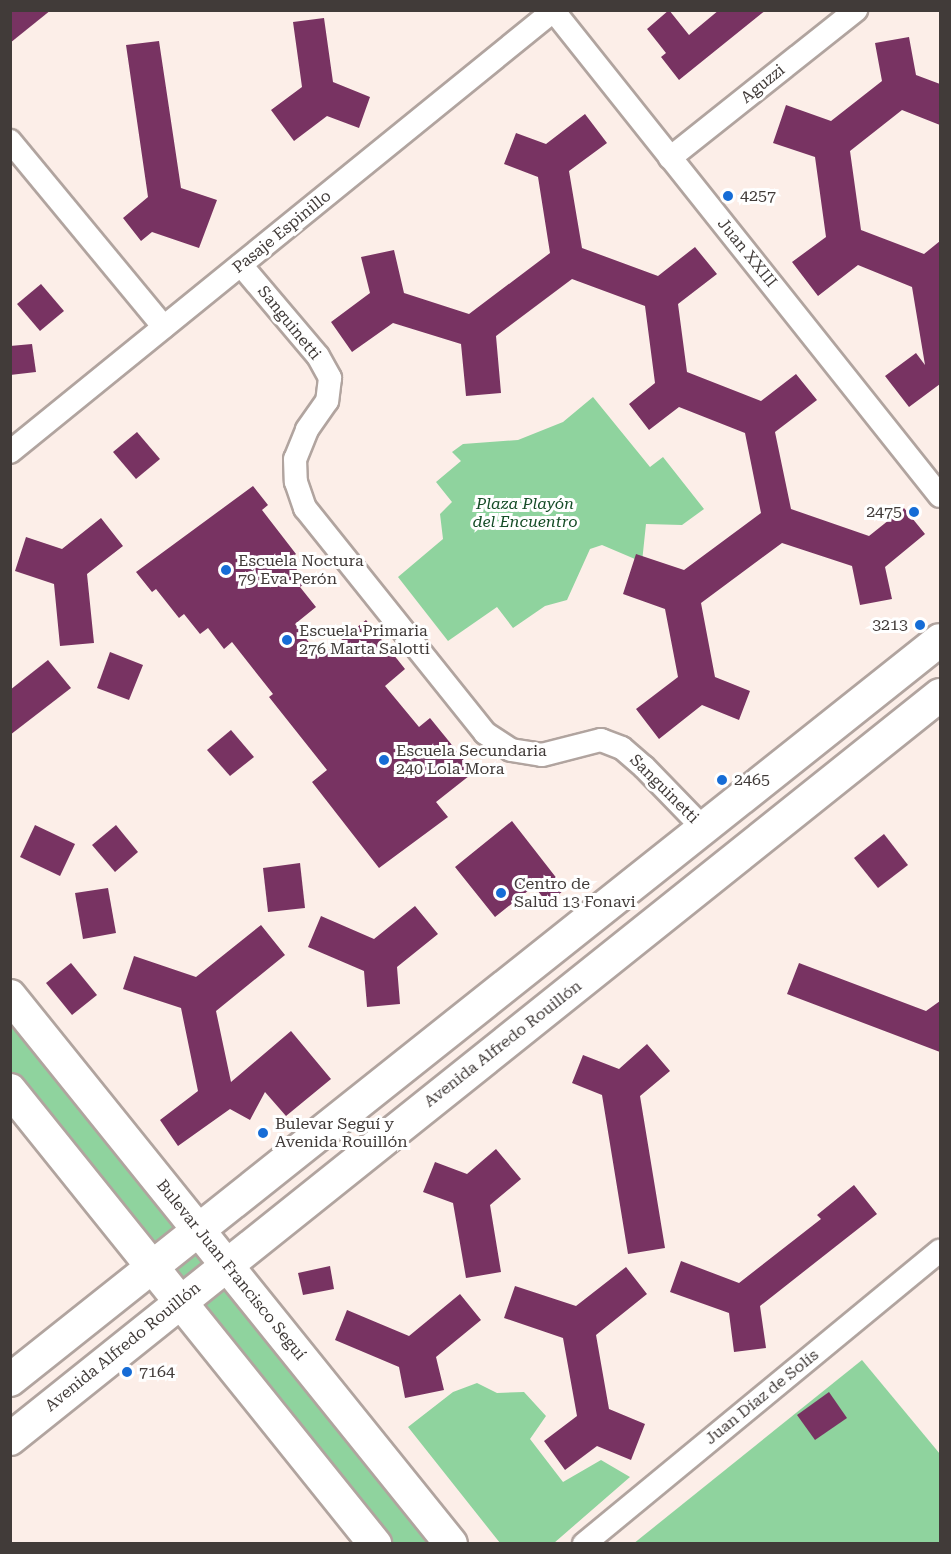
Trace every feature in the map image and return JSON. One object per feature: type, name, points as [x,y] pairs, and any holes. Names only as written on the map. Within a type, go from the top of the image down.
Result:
[{"type":"street","name":"Juan XXIII","points":[[553,11],[940,496]]},
{"type":"street","name":"Pasaje Espinillo","points":[[10,452],[553,11]]},
{"type":"street","name":"Aguzzi","points":[[670,158],[844,14]]},
{"type":"street","points":[[10,141],[164,327]]},
{"type":"street","name":"Sanguinetti","points":[[242,265],[318,356],[330,378],[327,401],[307,430],[295,459],[296,482],[305,508],[485,734],[511,750],[542,755],[601,740],[622,748],[644,766],[704,829]]},
{"type":"street","points":[[10,1380],[940,640]]},
{"type":"street","name":"Avenida Alfredo Rouillón","points":[[10,1438],[940,696]]},
{"type":"street","name":"Bulevar Juan Francisco Seguí","points":[[10,996],[451,1544]]},
{"type":"street","points":[[10,1090],[180,1301],[368,1541]]},
{"type":"street","name":"Juan Díaz de Solís","points":[[584,1544],[940,1251]]},
{"type":"green space","name":"Plaza Playón del Encuentro","points":[[593,397],[650,467],[663,457],[704,509],[682,525],[646,524],[642,562],[602,545],[590,549],[567,600],[545,606],[513,628],[497,607],[448,641],[398,577],[443,539],[440,514],[452,502],[436,482],[461,461],[452,452],[463,444],[518,440],[563,422]]},
{"type":"green space","points":[[10,996],[451,1543],[375,1543],[11,1090]]},
{"type":"green space","points":[[862,1360],[940,1454],[940,1543],[633,1544]]},
{"type":"green space","points":[[477,1383],[497,1393],[524,1392],[546,1416],[530,1439],[563,1482],[601,1460],[630,1477],[554,1543],[500,1543],[408,1427],[453,1392]]},
{"type":"building","points":[[10,10],[51,10],[10,43]]},
{"type":"building","points":[[669,10],[689,35],[719,10],[766,10],[679,80],[661,57],[666,53],[647,29]]},
{"type":"building","points":[[324,18],[333,82],[370,97],[359,128],[327,116],[294,141],[271,110],[302,87],[293,22]]},
{"type":"building","points":[[909,37],[916,75],[940,84],[940,125],[902,110],[850,151],[861,230],[924,254],[940,241],[940,384],[909,407],[885,376],[916,353],[925,365],[912,287],[858,265],[818,296],[792,262],[826,237],[815,157],[773,143],[786,105],[831,121],[882,81],[875,43]]},
{"type":"building","points":[[159,41],[181,188],[217,200],[199,248],[152,232],[141,241],[123,218],[148,197],[126,45]]},
{"type":"building","points":[[585,114],[607,143],[569,171],[582,248],[658,276],[695,247],[717,274],[678,304],[687,372],[761,401],[796,374],[817,400],[775,432],[791,509],[869,536],[904,508],[925,534],[885,567],[892,599],[860,605],[852,566],[782,543],[701,603],[715,677],[750,691],[739,720],[702,705],[659,739],[636,709],[678,677],[665,609],[623,594],[636,554],[684,570],[761,513],[745,433],[679,407],[649,430],[629,404],[655,383],[645,306],[572,279],[496,336],[501,393],[466,396],[461,344],[393,323],[352,352],[331,322],[370,293],[361,257],[394,250],[404,293],[469,314],[550,253],[538,177],[504,164],[516,133],[546,144]]},
{"type":"building","points":[[41,284],[64,311],[40,331],[17,304]]},
{"type":"building","points":[[32,344],[36,372],[10,375],[10,346]]},
{"type":"building","points":[[137,432],[160,459],[136,479],[113,452]]},
{"type":"building","points":[[253,486],[268,505],[262,510],[296,554],[289,560],[307,582],[300,587],[316,607],[295,624],[320,657],[366,620],[405,669],[385,686],[419,727],[430,718],[474,772],[436,802],[448,817],[379,868],[312,782],[327,770],[269,697],[273,694],[232,642],[224,649],[208,628],[200,634],[184,614],[179,618],[156,589],[152,592],[136,572]]},
{"type":"building","points":[[101,518],[123,546],[87,574],[94,643],[60,646],[54,584],[15,571],[26,537],[62,549]]},
{"type":"building","points":[[110,652],[143,665],[129,700],[97,688]]},
{"type":"building","points":[[48,660],[71,688],[10,735],[10,690]]},
{"type":"building","points":[[231,730],[254,757],[230,776],[207,750]]},
{"type":"building","name":"Centro de Salud 13 Fonavi","points":[[512,821],[565,889],[548,904],[534,886],[495,917],[455,867]]},
{"type":"building","points":[[35,825],[75,844],[60,876],[20,857]]},
{"type":"building","points":[[116,825],[138,852],[115,872],[92,845]]},
{"type":"building","points":[[884,834],[908,865],[878,888],[854,858]]},
{"type":"building","points":[[300,863],[305,908],[268,912],[263,868]]},
{"type":"building","points":[[108,888],[116,933],[83,939],[75,893]]},
{"type":"building","points":[[415,906],[438,934],[397,967],[400,1004],[367,1007],[364,971],[308,947],[321,916],[374,939]]},
{"type":"building","points":[[261,925],[285,955],[216,1011],[231,1082],[291,1031],[331,1079],[286,1116],[265,1092],[250,1120],[230,1109],[178,1146],[160,1120],[198,1091],[181,1008],[123,989],[134,956],[196,977]]},
{"type":"building","points":[[71,963],[97,995],[72,1015],[46,983]]},
{"type":"building","points":[[799,963],[926,1011],[940,1001],[940,1052],[787,994]]},
{"type":"building","points":[[647,1044],[670,1071],[640,1096],[665,1248],[628,1254],[602,1095],[572,1083],[583,1055],[619,1069]]},
{"type":"building","points":[[496,1149],[521,1179],[490,1205],[501,1272],[466,1278],[453,1203],[423,1192],[435,1162],[467,1174]]},
{"type":"building","points":[[854,1185],[877,1214],[760,1306],[766,1348],[734,1352],[729,1313],[670,1292],[681,1261],[739,1283],[821,1219],[817,1215]]},
{"type":"building","points":[[330,1266],[334,1289],[303,1295],[298,1273]]},
{"type":"building","points":[[626,1267],[647,1294],[596,1335],[609,1409],[645,1424],[631,1460],[597,1446],[565,1470],[544,1441],[577,1416],[563,1338],[504,1318],[515,1286],[576,1306]]},
{"type":"building","points":[[460,1294],[481,1320],[436,1357],[444,1390],[405,1398],[399,1367],[335,1340],[347,1310],[409,1336]]},
{"type":"building","points":[[829,1392],[847,1418],[815,1440],[797,1415]]},
{"type":"place","name":"4257","points":[[728,196]]},
{"type":"place","name":"2475","points":[[914,512]]},
{"type":"place","name":"Escuela Noctura 79 Eva Perón","points":[[226,570]]},
{"type":"place","name":"3213","points":[[920,625]]},
{"type":"place","name":"Escuela Primaria 276 Marta Salotti","points":[[287,640]]},
{"type":"place","name":"Escuela Secundaria 240 Lola Mora","points":[[384,760]]},
{"type":"place","name":"2465","points":[[722,780]]},
{"type":"place","name":"Centro de Salud 13 Fonavi","points":[[501,893]]},
{"type":"place","name":"Bulevar Seguí y Avenida Rouillón","points":[[263,1133]]},
{"type":"place","name":"7164","points":[[127,1372]]}]
